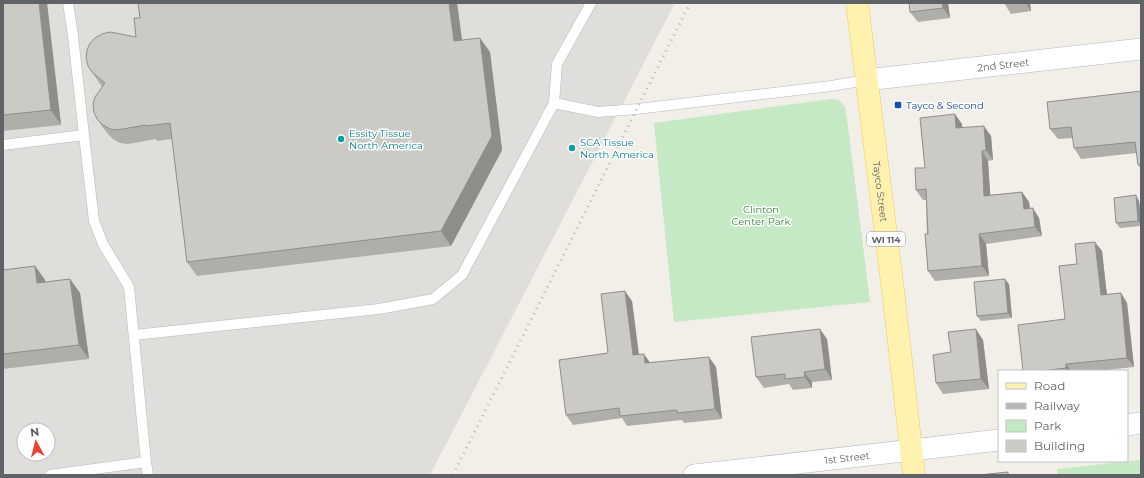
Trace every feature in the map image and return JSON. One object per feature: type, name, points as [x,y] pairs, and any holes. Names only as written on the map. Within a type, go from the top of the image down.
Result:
[{"type":"main road","name":"Tayco Street","points":[[857,3],[894,299],[914,475]]},
{"type":"street","name":"2nd Street","points":[[866,80],[1141,49]]},
{"type":"street","points":[[1128,425],[1141,423]]},
{"type":"street","name":"1st Street","points":[[694,475],[998,440]]},
{"type":"lane","points":[[68,3],[94,221],[103,244],[129,287],[148,475]]},
{"type":"lane","points":[[134,335],[379,309],[433,300],[462,275],[554,103],[557,64],[591,3]]},
{"type":"lane","points":[[554,103],[598,112],[637,109],[831,86],[866,80]]},
{"type":"lane","points":[[3,145],[84,135]]},
{"type":"lane","points":[[50,475],[146,462]]},
{"type":"shaded area","points":[[3,3],[675,3],[430,475],[3,475]]},
{"type":"green space","name":"Clinton Center Park","points":[[831,99],[839,100],[845,107],[870,302],[674,322],[654,123]]},
{"type":"green space","points":[[1141,460],[1141,475],[1058,475],[1057,469],[1128,462]]},
{"type":"building","points":[[3,3],[39,3],[51,110],[3,115]]},
{"type":"building","name":"Essity Tissue North America","points":[[138,3],[449,3],[454,41],[480,38],[492,136],[441,231],[187,262],[170,123],[117,130],[110,129],[97,119],[94,112],[93,104],[95,97],[105,83],[92,72],[88,66],[86,58],[87,50],[90,43],[102,34],[110,32],[136,37],[134,18],[140,18]]},
{"type":"building","points":[[909,3],[942,3],[943,8],[910,12]]},
{"type":"building","points":[[1141,91],[1141,165],[1138,165],[1135,142],[1074,148],[1071,127],[1050,129],[1047,102]]},
{"type":"building","points":[[955,114],[956,128],[984,126],[986,150],[982,151],[984,196],[1022,192],[1024,209],[1033,208],[1035,227],[979,234],[982,266],[928,271],[925,234],[928,234],[926,189],[916,190],[915,168],[925,168],[920,118]]},
{"type":"building","points":[[1136,195],[1138,221],[1116,223],[1114,198]]},
{"type":"building","points":[[1095,242],[1101,295],[1121,293],[1127,358],[1066,364],[1066,368],[1049,370],[1023,370],[1018,325],[1065,319],[1059,266],[1077,264],[1075,244]]},
{"type":"building","points":[[35,266],[37,283],[70,279],[79,345],[3,354],[3,270]]},
{"type":"building","points":[[1005,279],[1008,313],[977,316],[974,282]]},
{"type":"building","points":[[625,291],[633,355],[644,354],[645,363],[709,357],[715,409],[677,413],[677,410],[620,416],[619,408],[566,415],[559,360],[608,353],[601,294]]},
{"type":"building","points":[[820,329],[825,369],[804,372],[805,377],[785,379],[785,374],[756,377],[751,337]]},
{"type":"building","points":[[976,329],[981,379],[936,383],[933,355],[951,352],[948,332]]},
{"type":"building","points":[[1008,472],[1008,475],[979,475]]},
{"type":"railway","points":[[453,475],[690,3]]},
{"type":"place","name":"Tayco & Second","points":[[898,105]]},
{"type":"place","name":"Essity Tissue North America","points":[[341,139]]},
{"type":"place","name":"SCA Tissue North America","points":[[572,148]]}]
